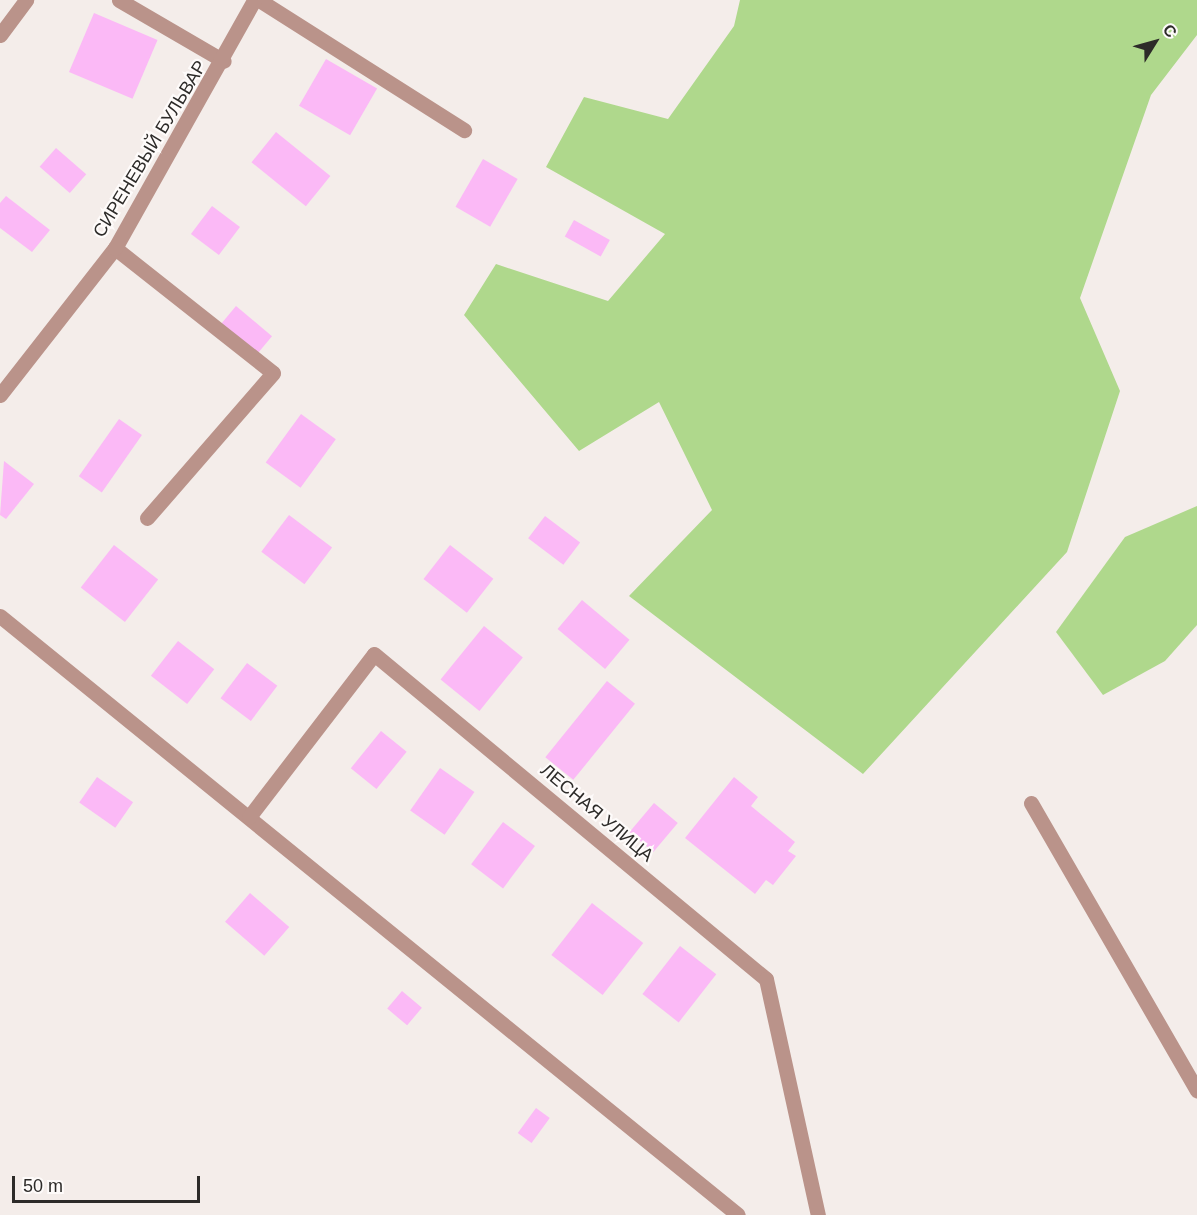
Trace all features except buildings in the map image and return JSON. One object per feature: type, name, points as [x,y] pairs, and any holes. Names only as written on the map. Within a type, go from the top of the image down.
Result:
[{"type":"street","points":[[0,35],[26,0]]},
{"type":"street","points":[[119,0],[224,61]]},
{"type":"street","name":"СИРЕНЕВЫЙ БУЛЬВАР","points":[[0,395],[115,248],[224,61],[254,0]]},
{"type":"street","points":[[259,0],[464,130]]},
{"type":"street","points":[[115,248],[273,373],[147,518]]},
{"type":"street","points":[[0,616],[738,1215]]},
{"type":"street","name":"ЛЕСНАЯ УЛИЦА","points":[[249,817],[375,654],[766,979],[818,1215]]},
{"type":"street","points":[[1031,803],[1197,1090]]},
{"type":"green space","points":[[740,0],[1197,0],[1197,35],[1151,95],[1080,298],[1120,391],[1067,552],[863,774],[629,596],[712,510],[659,402],[579,451],[464,315],[496,264],[608,301],[665,234],[546,167],[584,97],[668,119],[734,26]]},
{"type":"green space","points":[[1197,506],[1197,625],[1165,661],[1103,695],[1056,632],[1125,537]]}]
